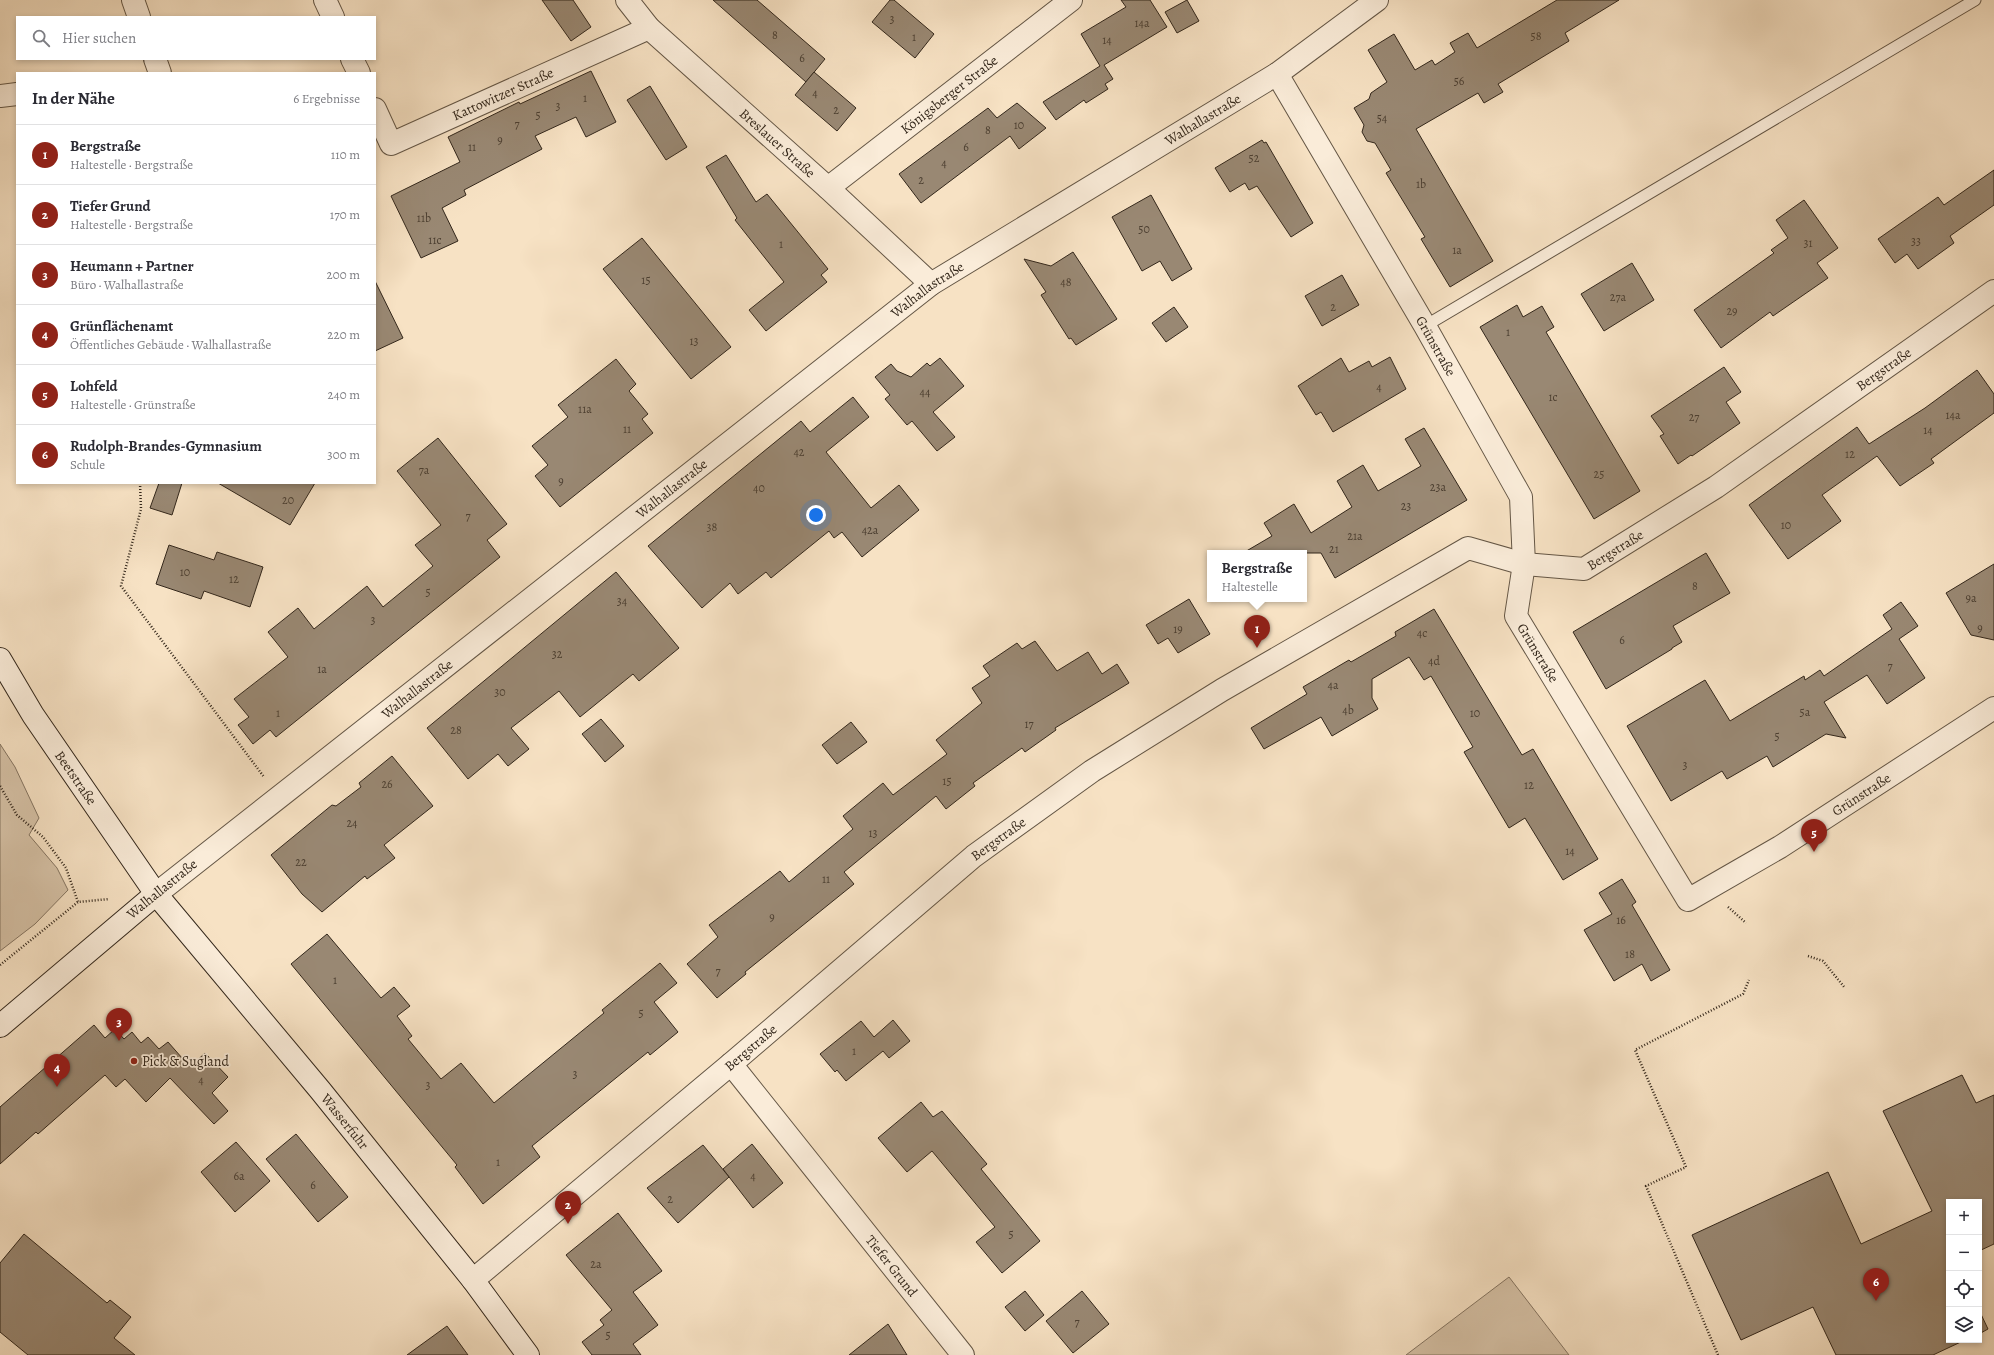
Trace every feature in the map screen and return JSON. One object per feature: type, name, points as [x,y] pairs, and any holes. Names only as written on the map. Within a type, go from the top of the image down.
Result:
[{"type":"street","points":[[133,0],[139,16]]},
{"type":"street","points":[[325,0],[333,16]]},
{"type":"street","name":"Breslauer Straße","points":[[627,0],[649,28],[828,188],[931,284]]},
{"type":"street","name":"Königsberger Straße","points":[[828,188],[1071,0]]},
{"type":"street","name":"Walhallastraße","points":[[0,1026],[156,894],[931,284],[1277,74],[1377,0]]},
{"type":"street","name":"Kattowitzer Straße","points":[[376,111],[391,144],[649,28]]},
{"type":"street","points":[[155,60],[160,72]]},
{"type":"street","points":[[352,60],[358,72]]},
{"type":"street","name":"Grünstraße","points":[[1277,74],[1425,326],[1521,497],[1524,564],[1516,616],[1688,900],[1780,847],[1994,708]]},
{"type":"street","points":[[0,96],[16,94]]},
{"type":"street","name":"Bergstraße","points":[[473,1280],[731,1064],[974,856],[1098,767],[1222,690],[1468,548],[1524,564],[1584,569],[1716,487],[1994,291]]},
{"type":"street","name":"Beetstraße","points":[[0,659],[33,715],[156,894]]},
{"type":"street","name":"Wasserfuhr","points":[[156,894],[320,1090],[473,1280],[528,1355]]},
{"type":"street","name":"Tiefer Grund","points":[[731,1064],[963,1355]]},
{"type":"lane","points":[[1425,326],[1975,0]]},
{"type":"path","points":[[140,484],[141,509],[121,586],[278,797]]},
{"type":"path","points":[[0,786],[17,815],[43,837],[66,868],[78,902],[0,965]]},
{"type":"path","points":[[1808,956],[1822,961],[1845,988]]},
{"type":"path","points":[[1718,1355],[1646,1186],[1686,1167],[1635,1050],[1743,994],[1749,980]]},
{"type":"shaded area","points":[[0,744],[15,767],[39,818],[29,835],[57,868],[68,890],[35,924],[0,951]]},
{"type":"shaded area","points":[[1509,1277],[1569,1355],[1406,1355]]},
{"type":"building","points":[[542,0],[573,0],[591,27],[571,41]]},
{"type":"building","points":[[713,0],[757,0],[825,59],[806,82]]},
{"type":"building","points":[[890,0],[894,0],[934,34],[915,58],[872,22]]},
{"type":"building","points":[[1121,0],[1150,0],[1167,27],[1104,65],[1113,79],[1105,84],[1108,89],[1086,103],[1084,100],[1056,120],[1043,102],[1100,66],[1081,34],[1126,7]]},
{"type":"building","points":[[1187,0],[1199,21],[1177,33],[1165,12]]},
{"type":"building","points":[[1557,0],[1619,0],[1565,33],[1569,41],[1498,84],[1503,92],[1484,103],[1478,93],[1416,129],[1493,261],[1450,287],[1421,239],[1425,237],[1386,173],[1391,170],[1375,143],[1367,141],[1362,132],[1364,125],[1354,108],[1369,99],[1371,93],[1387,82],[1368,50],[1394,34],[1415,70],[1432,60],[1435,65],[1455,52],[1450,43],[1468,33],[1477,48]]},
{"type":"building","points":[[591,71],[616,122],[586,137],[576,117],[535,136],[542,149],[464,190],[466,195],[442,208],[458,241],[421,258],[391,196],[460,162],[448,137],[519,102],[520,104]]},
{"type":"building","points":[[814,72],[856,108],[837,131],[795,95]]},
{"type":"building","points":[[650,86],[687,147],[666,160],[627,100]]},
{"type":"building","points":[[1017,103],[1046,128],[1019,149],[1010,136],[921,203],[899,174],[988,108],[997,118]]},
{"type":"building","points":[[1262,140],[1264,143],[1266,142],[1313,223],[1291,237],[1257,186],[1249,190],[1245,183],[1230,192],[1215,168]]},
{"type":"building","points":[[726,155],[756,202],[767,194],[828,269],[821,275],[827,282],[766,331],[749,310],[784,282],[735,220],[737,218],[706,167]]},
{"type":"building","points":[[1994,170],[1994,205],[1950,236],[1954,243],[1918,269],[1907,254],[1895,263],[1878,239],[1938,197],[1944,205]]},
{"type":"building","points":[[1151,195],[1192,269],[1172,281],[1160,261],[1142,271],[1112,217]]},
{"type":"building","points":[[1804,200],[1838,248],[1817,263],[1828,278],[1773,316],[1770,312],[1721,348],[1694,310],[1774,253],[1771,250],[1788,238],[1776,220]]},
{"type":"building","points":[[642,238],[731,347],[691,379],[603,269]]},
{"type":"building","points":[[1073,252],[1117,319],[1076,345],[1071,338],[1069,339],[1041,295],[1046,292],[1024,259],[1051,266]]},
{"type":"building","points":[[1632,263],[1654,300],[1604,331],[1581,294]]},
{"type":"building","points":[[1342,275],[1359,305],[1322,326],[1305,296]]},
{"type":"building","points":[[376,283],[403,338],[376,351]]},
{"type":"building","points":[[1517,305],[1523,317],[1542,306],[1554,327],[1546,332],[1640,491],[1594,519],[1480,327]]},
{"type":"building","points":[[1174,307],[1188,327],[1166,342],[1152,323]]},
{"type":"building","points":[[1390,357],[1406,389],[1333,432],[1321,412],[1316,415],[1298,386],[1341,358],[1349,372],[1369,361],[1372,367]]},
{"type":"building","points":[[940,358],[964,386],[933,412],[955,437],[937,451],[912,421],[907,425],[885,399],[890,395],[875,377],[891,364],[897,371],[911,377],[927,363],[930,366]]},
{"type":"building","points":[[616,359],[636,384],[629,391],[648,414],[642,419],[653,433],[560,507],[535,476],[548,465],[532,446],[568,417],[558,405]]},
{"type":"building","points":[[1724,367],[1741,392],[1726,402],[1740,423],[1678,464],[1660,436],[1664,434],[1651,416]]},
{"type":"building","points":[[1977,370],[1994,394],[1994,413],[1931,459],[1934,463],[1900,486],[1877,456],[1822,495],[1841,521],[1788,559],[1749,505],[1857,427],[1869,444],[1925,408]]},
{"type":"building","points":[[853,397],[869,417],[826,452],[871,508],[899,485],[919,510],[862,557],[842,532],[834,538],[829,531],[771,578],[766,572],[738,594],[730,583],[702,608],[648,546],[801,421],[810,432]]},
{"type":"building","points":[[1424,428],[1467,500],[1335,578],[1321,553],[1307,553],[1307,550],[1248,550],[1272,536],[1264,523],[1294,504],[1311,533],[1352,507],[1337,481],[1363,465],[1378,491],[1421,466],[1405,439]]},
{"type":"building","points":[[438,438],[507,524],[487,540],[500,557],[276,737],[270,730],[253,744],[238,725],[249,717],[234,699],[288,657],[268,632],[298,608],[314,629],[367,586],[383,607],[433,566],[415,545],[441,525],[397,471]]},
{"type":"building","points":[[159,484],[182,484],[172,515],[150,508]]},
{"type":"building","points":[[220,484],[314,484],[290,525]]},
{"type":"building","points":[[169,545],[214,560],[217,552],[263,567],[250,607],[204,591],[201,599],[156,584]]},
{"type":"building","points":[[1706,553],[1730,593],[1673,626],[1682,642],[1606,689],[1573,632]]},
{"type":"building","points":[[1994,564],[1994,640],[1971,635],[1946,593]]},
{"type":"building","points":[[616,572],[679,648],[639,681],[633,674],[580,717],[559,691],[511,728],[529,749],[508,766],[498,754],[468,779],[427,728]]},
{"type":"building","points":[[1189,599],[1210,634],[1178,653],[1168,638],[1158,644],[1146,625]]},
{"type":"building","points":[[1901,602],[1918,626],[1899,639],[1925,678],[1887,704],[1867,675],[1824,702],[1846,738],[1826,734],[1773,767],[1767,756],[1727,779],[1722,771],[1671,801],[1627,726],[1705,680],[1730,721],[1804,676],[1805,680],[1820,670],[1824,676],[1892,629],[1883,615]]},
{"type":"building","points":[[1434,609],[1522,755],[1533,749],[1598,859],[1563,880],[1525,818],[1509,828],[1464,752],[1473,747],[1431,676],[1424,680],[1409,657],[1372,679],[1372,698],[1378,709],[1332,736],[1321,717],[1264,749],[1251,728],[1307,694],[1303,687],[1349,660],[1351,662],[1396,636],[1395,632]]},
{"type":"building","points":[[1035,641],[1057,671],[1088,652],[1102,674],[1117,664],[1129,683],[1055,728],[1056,730],[1025,752],[1022,748],[973,783],[975,786],[946,809],[936,796],[844,872],[854,884],[745,972],[746,974],[717,998],[687,964],[718,937],[709,925],[780,871],[789,882],[853,829],[843,816],[883,783],[893,795],[947,754],[936,740],[982,703],[972,688],[990,676],[983,666],[1017,643],[1022,649]]},
{"type":"building","points":[[601,719],[624,746],[605,762],[582,734]]},
{"type":"building","points":[[851,722],[867,742],[837,764],[822,745]]},
{"type":"building","points":[[392,756],[433,806],[384,845],[395,858],[367,879],[365,876],[322,912],[302,894],[271,855],[332,805],[336,806],[361,787],[359,783]]},
{"type":"building","points":[[1622,879],[1636,902],[1632,905],[1670,970],[1651,981],[1642,964],[1614,981],[1584,930],[1612,914],[1599,893]]},
{"type":"building","points":[[327,934],[381,998],[394,987],[410,1006],[397,1016],[412,1036],[408,1039],[441,1079],[461,1063],[494,1103],[604,1013],[602,1010],[660,963],[677,983],[654,1002],[678,1032],[650,1055],[648,1052],[532,1146],[540,1157],[483,1204],[455,1167],[457,1165],[291,964]]},
{"type":"building","points":[[893,1020],[910,1041],[889,1058],[883,1051],[846,1081],[837,1070],[835,1072],[820,1054],[861,1021],[874,1037]]},
{"type":"building","points":[[94,1025],[105,1038],[115,1029],[124,1039],[132,1032],[141,1043],[148,1037],[159,1049],[168,1042],[190,1067],[205,1053],[228,1077],[212,1093],[228,1111],[214,1124],[170,1078],[146,1102],[125,1079],[116,1087],[105,1075],[38,1134],[36,1132],[0,1164],[0,1107]]},
{"type":"building","points":[[1962,1075],[1976,1103],[1994,1095],[1994,1244],[1982,1250],[1982,1199],[1946,1199],[1946,1343],[1959,1343],[1933,1355],[1836,1355],[1813,1307],[1741,1340],[1692,1235],[1828,1172],[1861,1244],[1932,1211],[1883,1111]]},
{"type":"building","points":[[921,1102],[933,1117],[942,1111],[987,1164],[981,1169],[1040,1241],[1002,1273],[976,1242],[995,1227],[932,1151],[907,1172],[878,1138]]},
{"type":"building","points":[[296,1134],[348,1197],[318,1222],[266,1159]]},
{"type":"building","points":[[236,1142],[270,1181],[235,1212],[201,1172]]},
{"type":"building","points":[[752,1144],[783,1183],[753,1208],[723,1169]]},
{"type":"building","points":[[703,1145],[729,1177],[678,1223],[647,1188]]},
{"type":"building","points":[[618,1213],[662,1271],[633,1292],[658,1325],[633,1344],[641,1355],[592,1355],[582,1342],[604,1325],[600,1320],[612,1310],[566,1255]]},
{"type":"building","points":[[24,1234],[107,1303],[110,1300],[131,1317],[114,1338],[135,1355],[28,1355],[0,1332],[0,1263]]},
{"type":"building","points":[[1025,1291],[1044,1315],[1025,1331],[1005,1307]]},
{"type":"building","points":[[1082,1291],[1109,1324],[1073,1353],[1046,1321]]},
{"type":"building","points":[[1982,1316],[1988,1329],[1982,1332]]},
{"type":"building","points":[[888,1324],[907,1355],[849,1355]]},
{"type":"building","points":[[447,1326],[468,1355],[407,1355]]},
{"type":"place","name":"Bergstraße","points":[[1257,648]]},
{"type":"place","name":"Lohfeld","points":[[1814,852]]},
{"type":"place","name":"Heumann + Partner","points":[[119,1041]]},
{"type":"place","name":"Pick & Sugland","points":[[134,1061]]},
{"type":"place","name":"Grünflächenamt","points":[[57,1087]]},
{"type":"place","name":"Tiefer Grund","points":[[568,1224]]},
{"type":"place","name":"Rudolph-Brandes-Gymnasium","points":[[1876,1301]]}]
